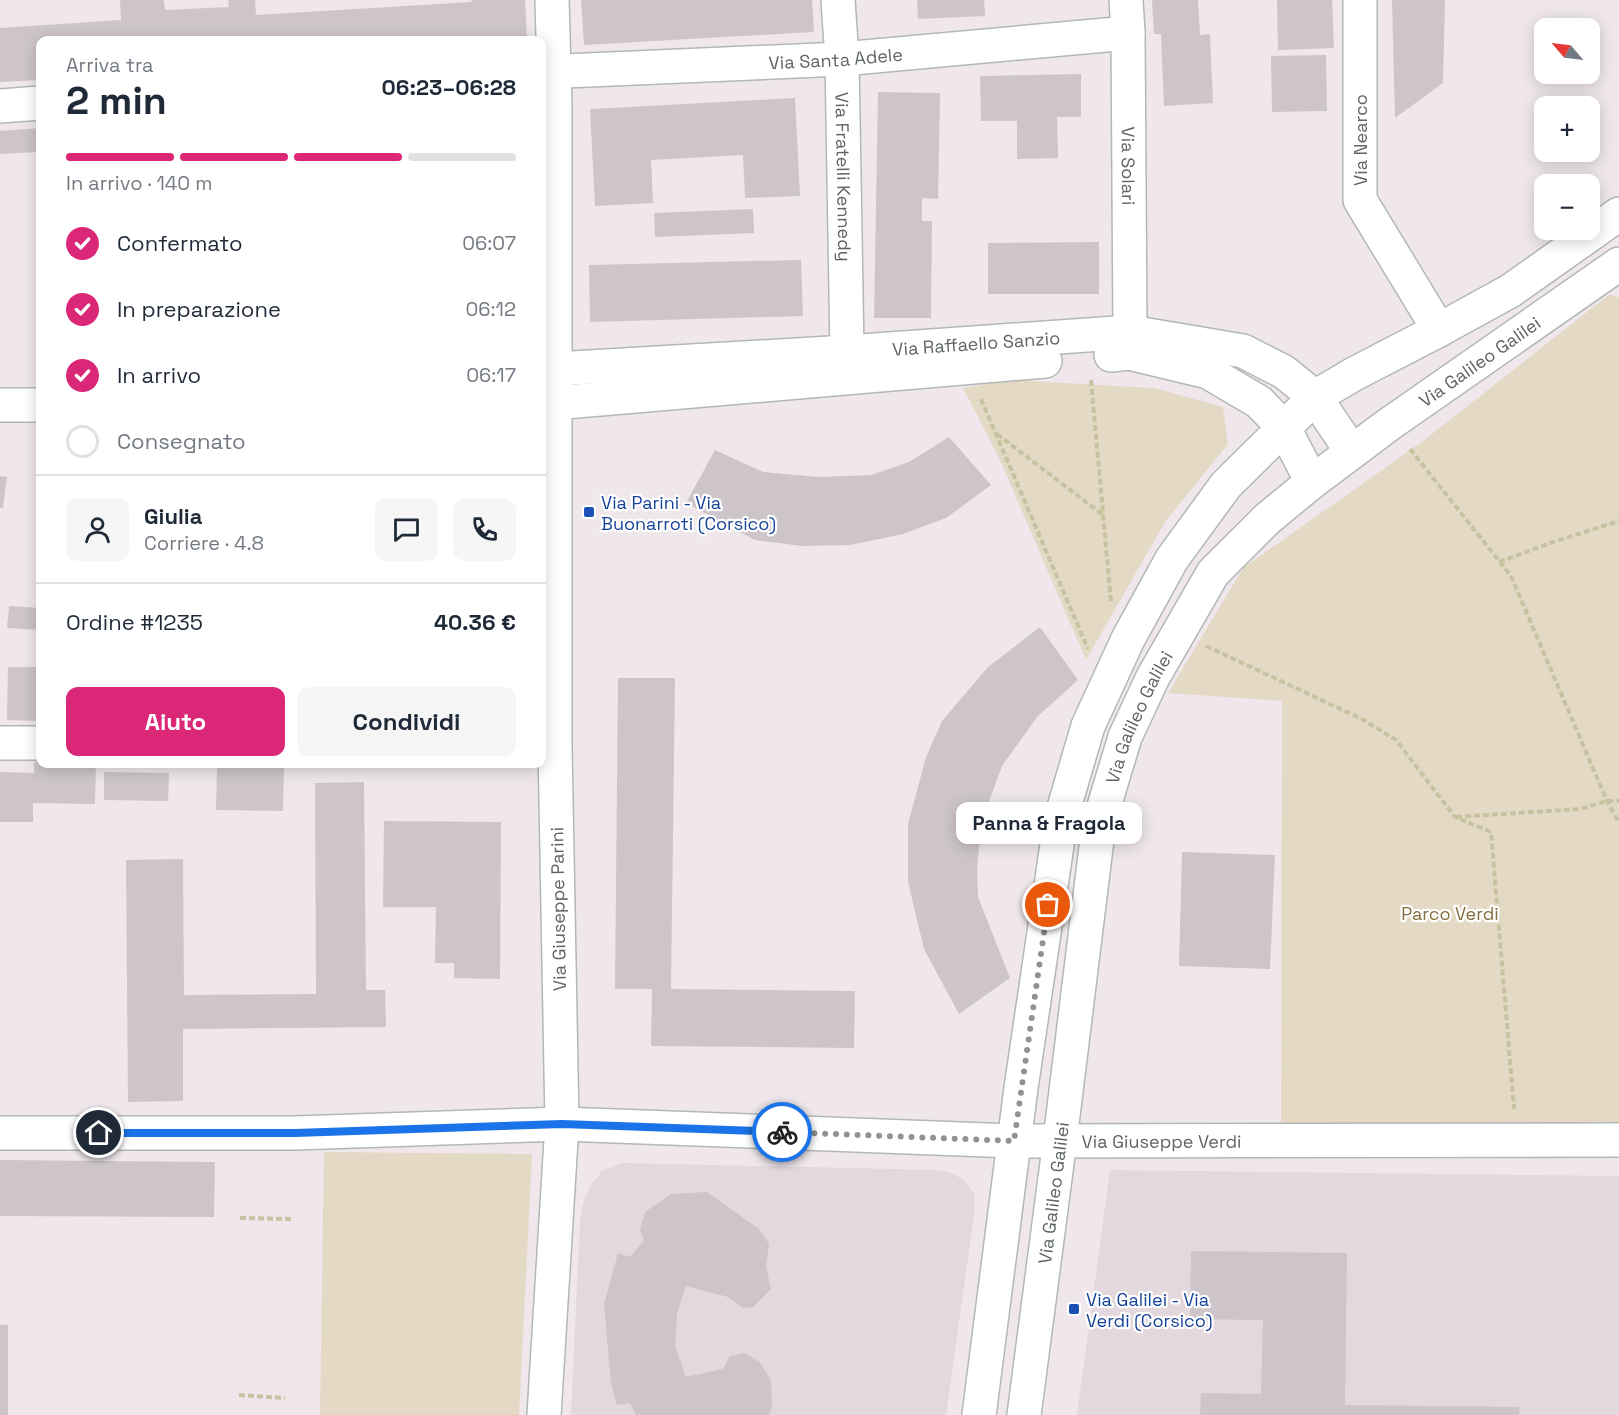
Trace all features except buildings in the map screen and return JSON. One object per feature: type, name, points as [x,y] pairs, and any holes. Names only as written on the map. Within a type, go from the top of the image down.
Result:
[{"type":"street","name":"Via Giuseppe Parini","points":[[544,1415],[562,1124],[548,746],[548,404],[555,369],[548,72],[552,0]]},
{"type":"street","name":"Via Fratelli Kennedy","points":[[838,0],[842,59],[847,352]]},
{"type":"street","name":"Via Solari","points":[[1126,0],[1130,332]]},
{"type":"street","name":"Via Nearco","points":[[1360,0],[1360,200],[1439,330]]},
{"type":"street","name":"Via Santa Adele","points":[[548,72],[842,59],[1128,33]]},
{"type":"street","points":[[0,106],[36,103]]},
{"type":"street","points":[[979,1415],[1014,1141],[1061,818],[1088,726],[1123,649],[1173,558],[1226,485],[1315,397],[1510,291],[1619,214]]},
{"type":"street","name":"Via Galileo Galilei","points":[[1024,1415],[1099,823],[1125,737],[1153,677],[1213,573],[1266,519],[1388,425],[1619,265]]},
{"type":"street","name":"Via Raffaello Sanzio","points":[[555,369],[1130,332],[1243,351],[1284,372],[1315,397],[1352,452]]},
{"type":"street","name":"Via Raffaello Sanzio","points":[[548,404],[1128,353],[1208,372],[1259,402],[1284,428],[1312,482]]},
{"type":"street","points":[[0,405],[36,405]]},
{"type":"street","points":[[0,743],[36,743]]},
{"type":"street","name":"Via Giuseppe Verdi","points":[[0,1133],[295,1133],[562,1124],[1014,1141],[1619,1140]]},
{"type":"path","points":[[1088,357],[1111,607],[1123,649]]},
{"type":"path","points":[[968,367],[1067,602],[1106,688]]},
{"type":"path","points":[[1388,425],[1417,457],[1511,576],[1607,801],[1619,823]]},
{"type":"path","points":[[995,432],[1103,516]]},
{"type":"path","points":[[1499,562],[1619,521]]},
{"type":"path","points":[[1179,632],[1362,719],[1396,740],[1455,817],[1491,832],[1516,1140]]},
{"type":"path","points":[[1455,817],[1580,810],[1607,801],[1619,801]]},
{"type":"path","points":[[240,1218],[292,1219]]},
{"type":"path","points":[[239,1395],[285,1398]]},
{"type":"shaded area","points":[[621,1163],[938,1170],[954,1174],[965,1181],[974,1194],[975,1208],[946,1415],[571,1415],[580,1221],[583,1203],[590,1186],[602,1171]]},
{"type":"shaded area","points":[[1110,1170],[1619,1176],[1619,1415],[1077,1415]]},
{"type":"green space","name":"Parco Verdi","points":[[1610,294],[1619,298],[1619,1124],[1281,1127],[1282,701],[1168,693],[1243,568],[1423,441]]},
{"type":"green space","points":[[1010,380],[1154,388],[1223,407],[1228,444],[1165,522],[1086,660],[1000,460],[963,388]]},
{"type":"green space","points":[[324,1152],[532,1154],[519,1415],[320,1415]]},
{"type":"way so far","points":[[782,1132],[1014,1141],[1048,905]]},
{"type":"place","name":"Via Parini - Via Buonarroti (Corsico)","points":[[589,512]]},
{"type":"place","name":"Panna & Fragola","points":[[1048,905]]},
{"type":"place","name":"Via Galilei - Via Verdi (Corsico)","points":[[1074,1309]]},
{"type":"route","points":[[99,1133],[295,1133],[562,1124],[782,1132]]}]
